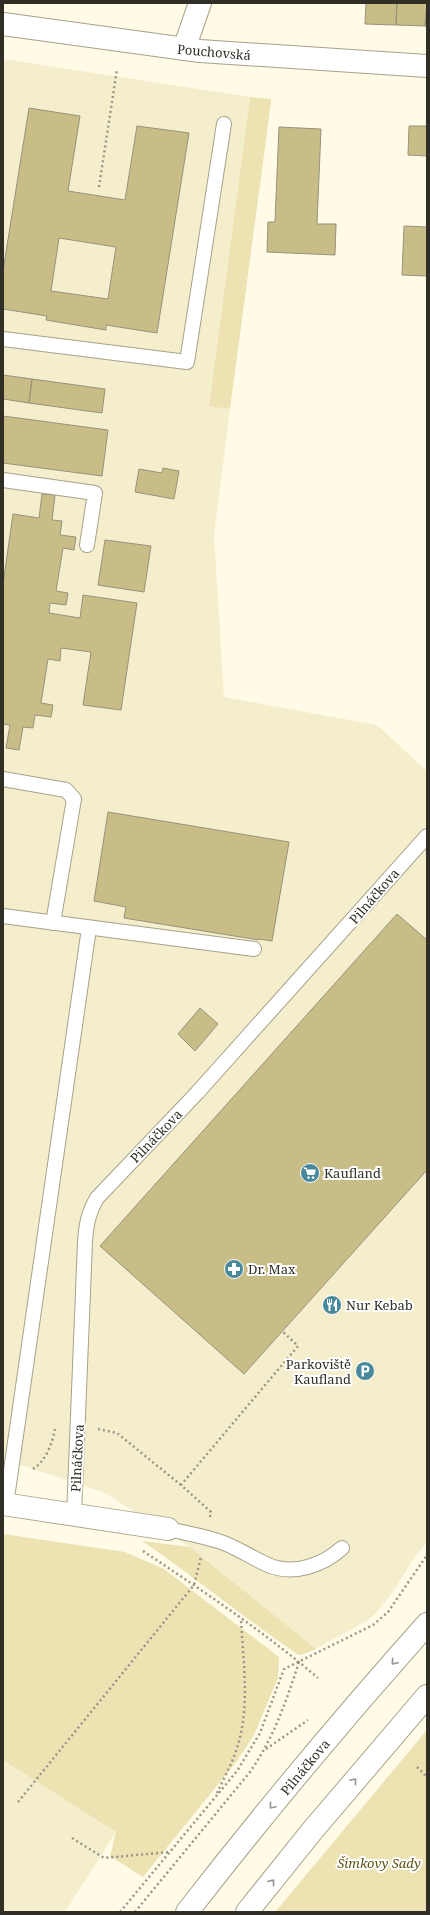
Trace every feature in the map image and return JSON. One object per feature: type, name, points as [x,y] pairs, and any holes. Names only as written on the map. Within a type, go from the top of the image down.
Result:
[{"type":"main road","points":[[184,49],[200,3]]},
{"type":"main road","name":"Pouchovská","points":[[3,24],[184,49],[258,56],[427,66]]},
{"type":"main road","points":[[5,1504],[168,1529]]},
{"type":"main road","name":"Pilnáčkova","points":[[187,1912],[222,1867],[427,1624]]},
{"type":"main road","points":[[247,1912],[312,1831],[427,1696]]},
{"type":"lane","points":[[3,338],[187,362],[224,124]]},
{"type":"lane","points":[[3,480],[94,492],[87,544]]},
{"type":"lane","points":[[3,779],[66,790],[74,799],[53,923]]},
{"type":"lane","name":"Pilnáčkova","points":[[74,1515],[85,1242],[86,1225],[90,1210],[97,1198],[208,1081],[427,836]]},
{"type":"lane","points":[[3,916],[254,949]]},
{"type":"lane","points":[[5,1504],[11,1472],[89,928]]},
{"type":"lane","points":[[168,1529],[205,1538],[238,1549],[269,1566],[283,1569],[309,1567],[327,1559],[342,1548]]},
{"type":"path","points":[[99,187],[117,69]]},
{"type":"path","points":[[180,1485],[298,1346],[282,1331]]},
{"type":"path","points":[[11,1472],[28,1472],[40,1464],[52,1442],[56,1423]]},
{"type":"path","points":[[18,1802],[194,1585],[211,1512],[116,1433],[95,1428]]},
{"type":"path","points":[[139,1549],[194,1585],[300,1662],[318,1678]]},
{"type":"path","points":[[120,1912],[237,1771],[260,1733],[284,1669],[372,1625],[388,1612],[427,1555]]},
{"type":"path","points":[[215,1797],[238,1745],[242,1729],[245,1684],[241,1619]]},
{"type":"path","points":[[135,1912],[250,1772],[266,1750],[283,1713],[300,1662]]},
{"type":"path","points":[[266,1750],[311,1719]]},
{"type":"path","points":[[417,1767],[427,1777]]},
{"type":"path","points":[[72,1838],[104,1858],[170,1852]]},
{"type":"shaded area","points":[[3,59],[250,97],[209,405],[230,409],[214,535],[224,697],[377,725],[427,771],[427,1542],[414,1558],[393,1592],[376,1613],[368,1620],[316,1649],[190,1547],[105,1493],[3,1459]]},
{"type":"shaded area","points":[[3,1760],[116,1832],[65,1912],[3,1912]]},
{"type":"green space","points":[[250,97],[271,99],[271,102],[230,409],[209,406]]},
{"type":"green space","points":[[3,1534],[125,1552],[164,1569],[279,1657],[278,1678],[254,1735],[237,1761],[143,1877],[110,1856],[116,1832],[3,1760]]},
{"type":"green space","points":[[142,1541],[190,1547],[316,1649],[301,1655],[297,1654]]},
{"type":"green space","name":"Šimkovy Sady","points":[[427,1730],[427,1912],[275,1912],[426,1731]]},
{"type":"building","points":[[366,3],[397,3],[396,25],[365,24]]},
{"type":"building","points":[[397,3],[427,3],[425,26],[396,25]]},
{"type":"building","points":[[427,3],[427,27],[425,26]]},
{"type":"building","points":[[29,108],[80,116],[68,191],[125,200],[137,126],[189,133],[157,333],[106,325],[106,330],[46,320],[47,316],[3,309],[3,271]],"holes":[[[59,238],[116,247],[108,299],[51,291]]]},
{"type":"building","points":[[409,126],[427,126],[427,156],[408,155]]},
{"type":"building","points":[[279,127],[321,129],[317,224],[336,224],[335,255],[267,252],[268,222],[275,222]]},
{"type":"building","points":[[404,226],[427,227],[427,276],[402,275]]},
{"type":"building","points":[[3,375],[32,379],[29,403],[3,399]]},
{"type":"building","points":[[32,379],[105,389],[102,413],[29,403]]},
{"type":"building","points":[[3,416],[108,430],[102,476],[3,463]]},
{"type":"building","points":[[163,468],[179,471],[174,499],[135,492],[139,469],[162,473]]},
{"type":"building","points":[[42,494],[55,495],[52,520],[62,521],[60,535],[76,537],[74,550],[63,548],[56,591],[68,593],[66,605],[50,603],[49,613],[80,618],[83,595],[137,603],[121,710],[83,705],[91,652],[61,648],[60,661],[48,659],[41,703],[53,705],[51,717],[35,715],[33,728],[23,727],[19,750],[6,748],[10,725],[3,724],[3,584],[13,514],[39,518]]},
{"type":"building","points":[[105,540],[151,546],[144,592],[98,585]]},
{"type":"building","points":[[108,812],[289,842],[272,941],[124,918],[126,907],[94,901]]},
{"type":"building","points":[[397,914],[427,940],[427,1170],[244,1374],[100,1246]]},
{"type":"building","points":[[200,1008],[218,1024],[195,1051],[178,1034]]},
{"type":"place","name":"Kaufland","points":[[310,1173]]},
{"type":"place","name":"Dr. Max","points":[[234,1269]]},
{"type":"place","name":"Nur Kebab","points":[[332,1305]]},
{"type":"place","name":"Parkoviště Kaufland","points":[[365,1371]]}]
